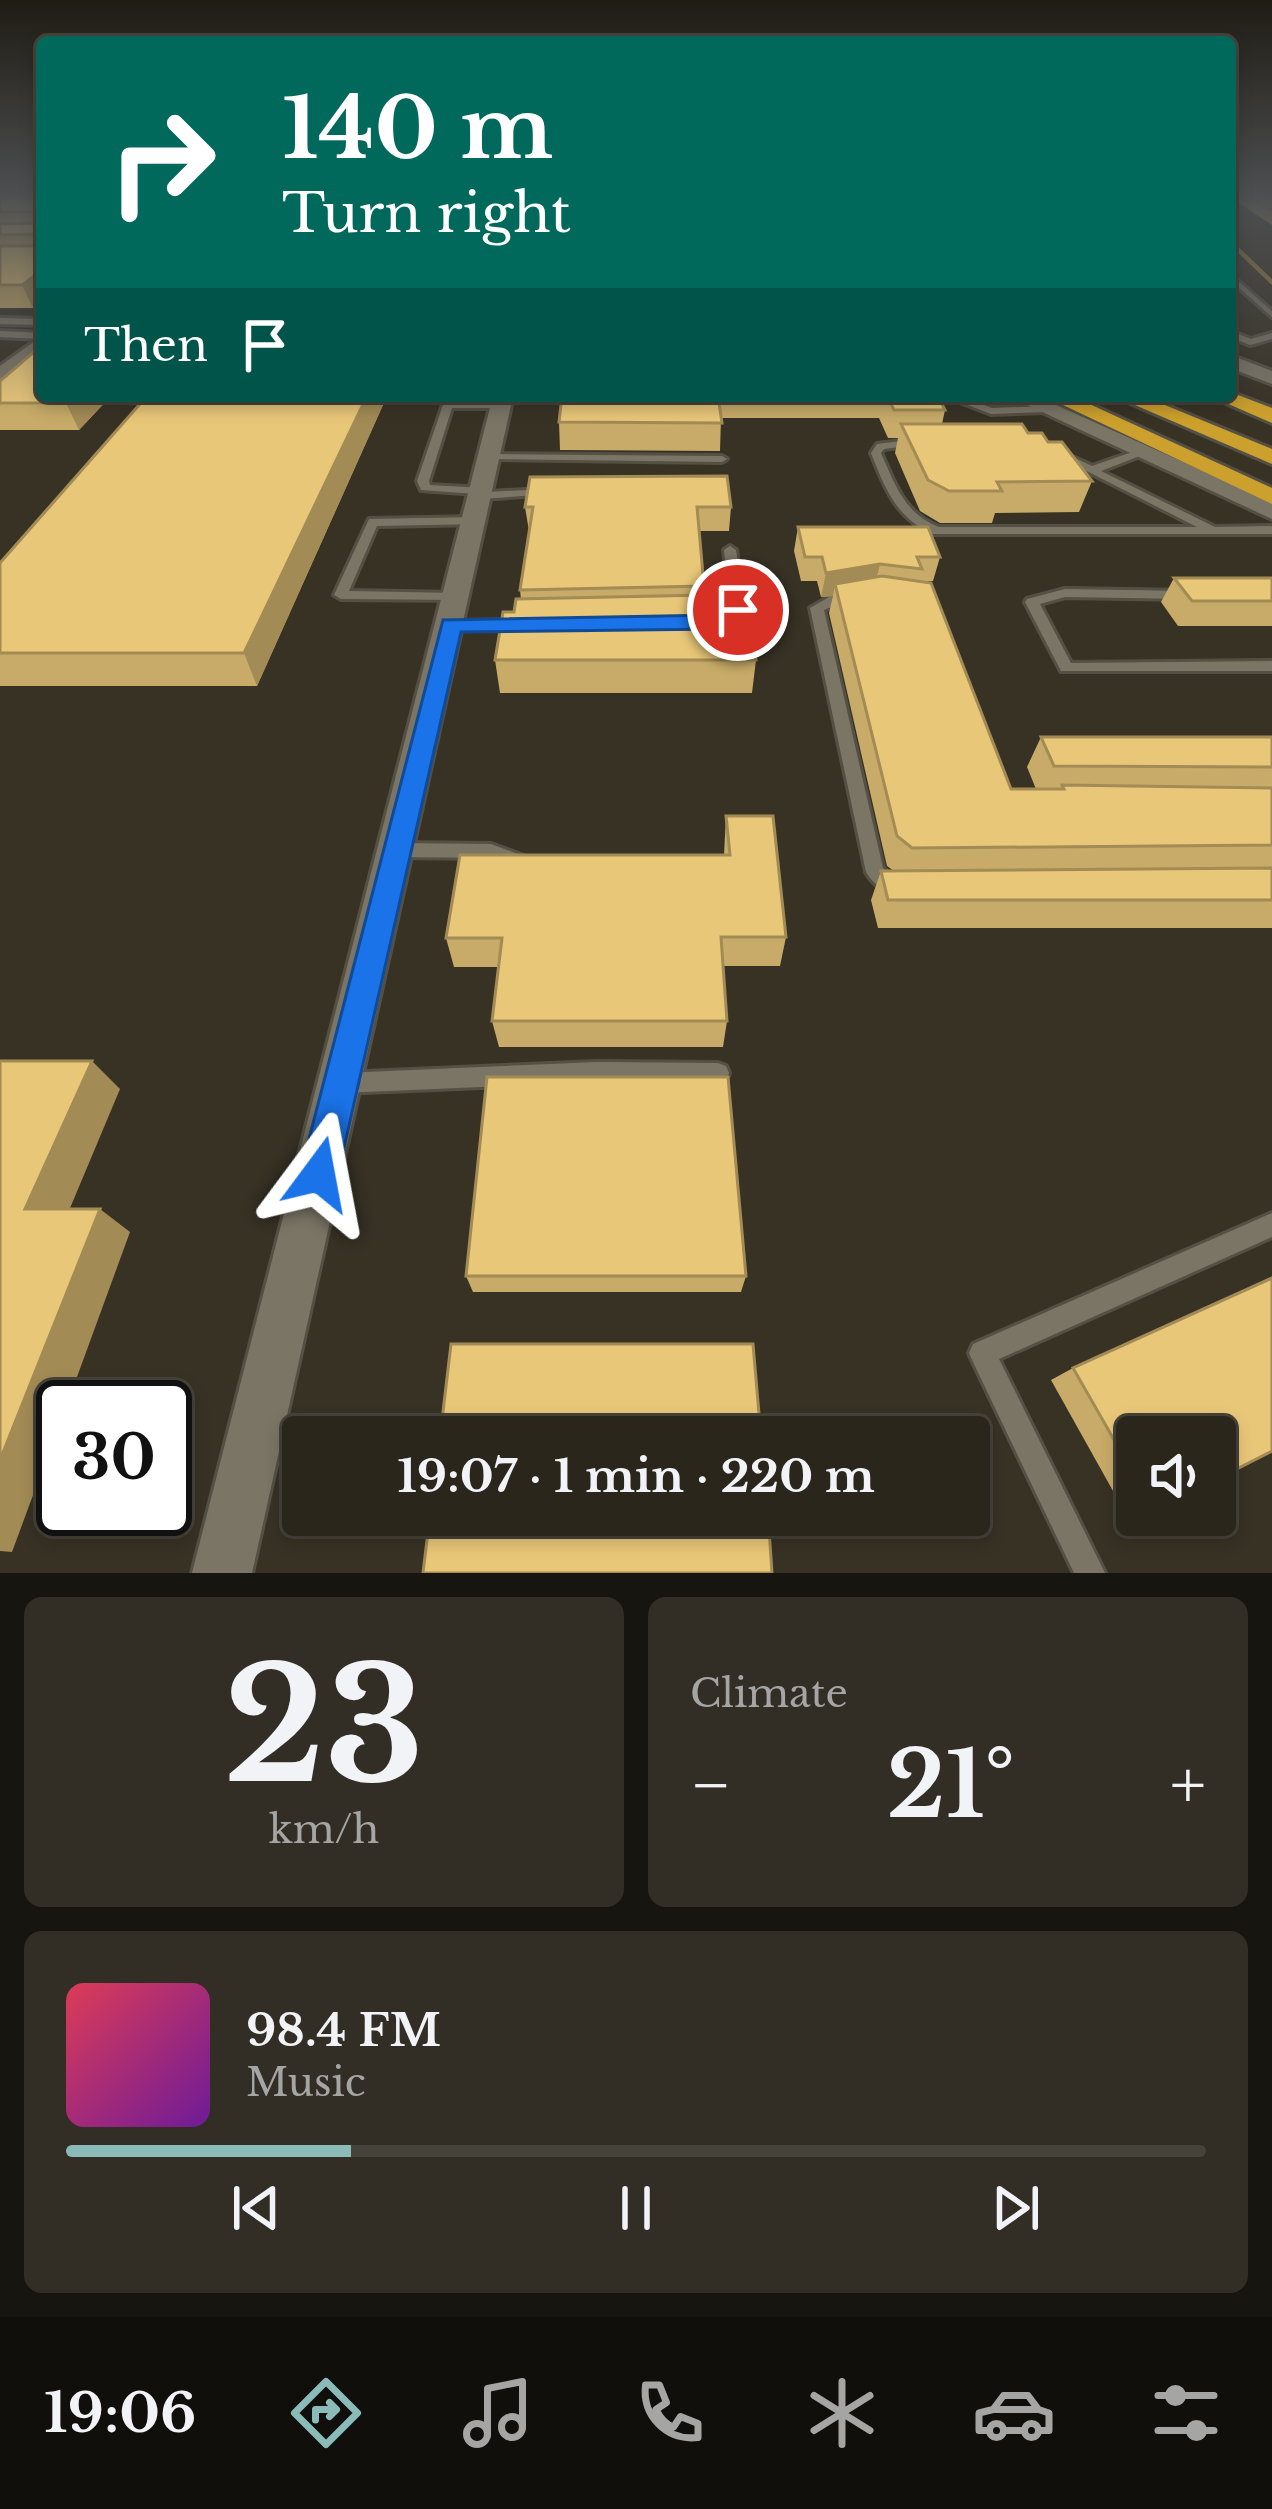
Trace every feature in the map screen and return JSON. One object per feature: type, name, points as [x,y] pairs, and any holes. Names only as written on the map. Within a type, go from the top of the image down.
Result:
[{"type":"highway","points":[[1236,382],[1272,395]]},
{"type":"highway","points":[[1051,402],[1272,497]]},
{"type":"highway","points":[[1120,402],[1272,475]]},
{"type":"highway","points":[[1139,402],[1272,457]]},
{"type":"highway","points":[[1236,402],[1272,416]]},
{"type":"main road","points":[[1236,363],[1267,374]]},
{"type":"main road","points":[[1051,402],[1142,452],[1272,511]]},
{"type":"street","points":[[8,369],[36,344]]},
{"type":"street","points":[[222,1573],[502,402]]},
{"type":"lane","points":[[1236,282],[1272,315]]},
{"type":"lane","points":[[0,321],[36,322]]},
{"type":"lane","points":[[1236,326],[1250,342]]},
{"type":"lane","points":[[0,334],[36,338]]},
{"type":"lane","points":[[1236,336],[1250,342],[1272,336]]},
{"type":"lane","points":[[448,402],[423,482],[434,490],[559,491]]},
{"type":"lane","points":[[966,402],[991,411],[1051,402]]},
{"type":"lane","points":[[930,442],[881,446],[876,453],[898,505],[913,524],[937,531],[1272,530]]},
{"type":"lane","points":[[1051,451],[1215,531]]},
{"type":"lane","points":[[1092,470],[1142,452]]},
{"type":"lane","points":[[541,624],[341,595],[373,522],[482,491],[722,459]]},
{"type":"lane","points":[[697,622],[734,619],[738,610],[730,550]]},
{"type":"lane","points":[[1214,595],[1065,593],[1032,602],[1066,668],[1272,666]]},
{"type":"lane","points":[[874,601],[831,601],[817,608],[875,872],[896,889],[920,889]]},
{"type":"lane","points":[[397,850],[491,851],[540,869]]},
{"type":"lane","points":[[341,1083],[718,1072]]},
{"type":"lane","points":[[1090,1573],[982,1353],[1272,1225]]},
{"type":"building","points":[[0,270],[36,270],[22,285],[0,285]]},
{"type":"building","points":[[36,350],[36,402],[67,402],[0,403],[0,381]]},
{"type":"building","points":[[142,402],[364,402],[244,653],[0,653],[0,563]]},
{"type":"building","points":[[561,402],[719,402],[722,423],[559,422]]},
{"type":"building","points":[[890,402],[941,402],[945,410],[894,410]]},
{"type":"building","points":[[901,424],[1022,424],[1028,433],[1042,433],[1048,442],[1062,442],[1092,481],[997,482],[1002,491],[949,491],[928,480]]},
{"type":"building","points":[[727,476],[731,507],[697,507],[704,586],[520,590],[533,507],[525,507],[530,477]]},
{"type":"building","points":[[798,527],[928,527],[940,557],[917,557],[922,569],[880,564],[826,573],[822,557],[805,557]]},
{"type":"building","points":[[882,576],[931,583],[1011,789],[1064,789],[1062,785],[1272,788],[1272,845],[912,848],[897,836],[835,584]]},
{"type":"building","points":[[1174,578],[1272,578],[1272,601],[1192,601]]},
{"type":"building","points":[[706,595],[707,612],[749,612],[756,660],[495,660],[503,612],[514,612],[516,599]]},
{"type":"building","points":[[1041,737],[1272,737],[1272,767],[1054,766]]},
{"type":"building","points":[[726,816],[773,816],[786,937],[721,937],[727,1021],[492,1021],[502,938],[446,938],[460,855],[730,855]]},
{"type":"building","points":[[1272,868],[1272,900],[888,900],[881,871]]},
{"type":"building","points":[[0,1061],[92,1061],[25,1209],[100,1209],[0,1460]]},
{"type":"building","points":[[487,1077],[728,1077],[746,1276],[466,1276]]},
{"type":"building","points":[[1272,1278],[1272,1451],[1236,1469],[1236,1416],[1116,1416],[1116,1443],[1073,1368]]},
{"type":"building","points":[[451,1344],[753,1344],[759,1416],[442,1416]]},
{"type":"building","points":[[427,1536],[769,1536],[772,1573],[423,1573]]},
{"type":"waterway","points":[[1260,270],[1272,282]]},
{"type":"route","points":[[319,1174],[452,625],[719,622],[734,619],[738,610]]}]
